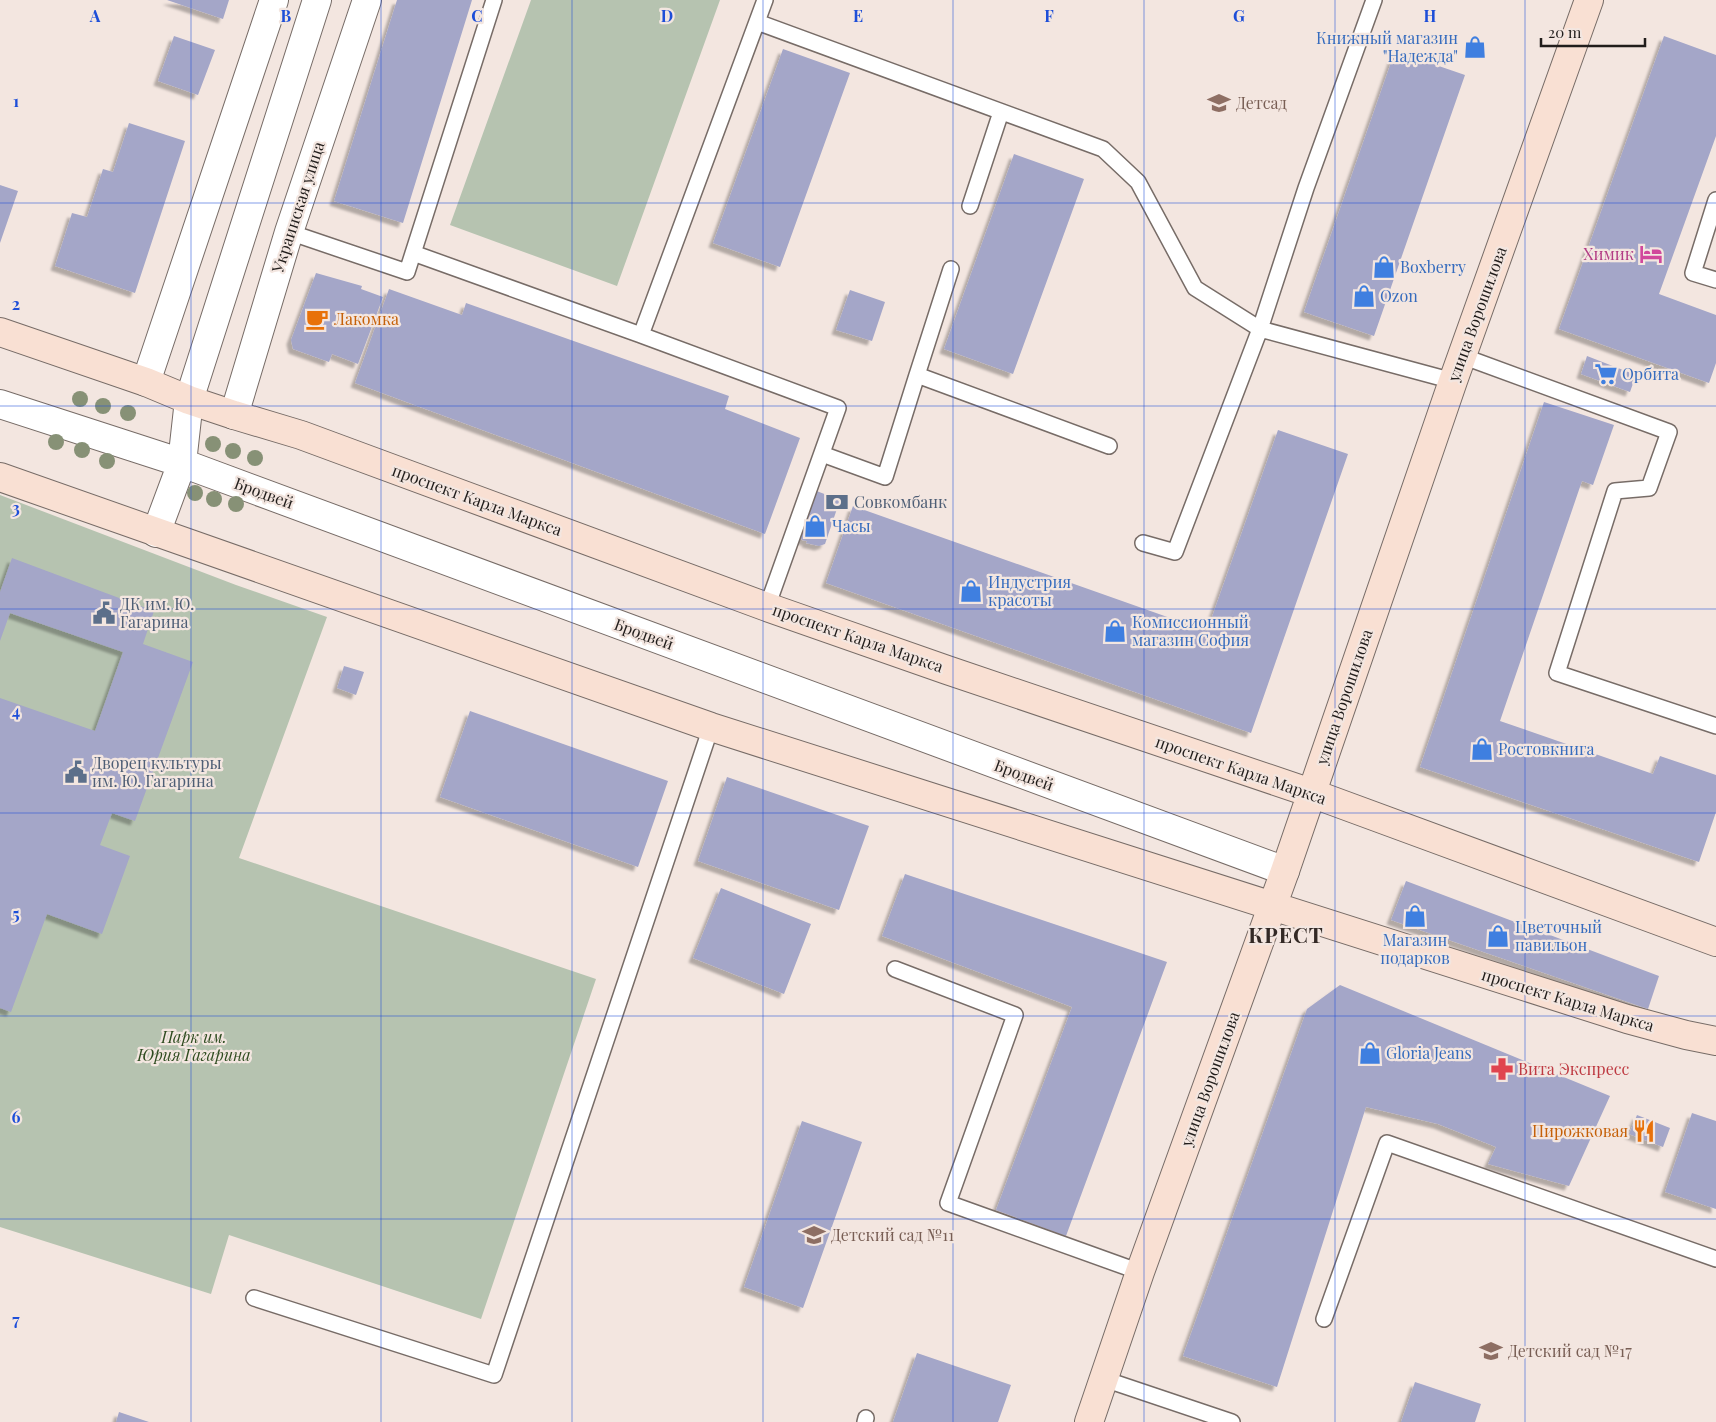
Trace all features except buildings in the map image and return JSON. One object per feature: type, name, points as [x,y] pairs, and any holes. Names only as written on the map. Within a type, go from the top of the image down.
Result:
[{"type":"street","points":[[146,382],[274,0]]},
{"type":"street","points":[[156,533],[182,463],[189,400],[318,0]]},
{"type":"street","name":"Украинская улица","points":[[234,415],[289,232],[367,0]]},
{"type":"street","name":"улица Ворошилова","points":[[1089,1422],[1140,1272],[1285,871],[1453,381],[1589,0]]},
{"type":"street","name":"проспект Карла Маркса","points":[[0,332],[146,382],[189,400],[300,435],[767,607],[1311,793],[1716,942]]},
{"type":"street","name":"Бродвей","points":[[0,404],[182,463],[1285,871]]},
{"type":"street","name":"проспект Карла Маркса","points":[[0,477],[711,726],[1627,1019],[1716,1041]]},
{"type":"lane","points":[[289,232],[407,272],[494,0]]},
{"type":"lane","points":[[641,335],[764,0]]},
{"type":"lane","points":[[1142,543],[1175,552],[1260,329],[1306,188],[1374,0]]},
{"type":"lane","points":[[757,22],[1103,148],[1138,182],[1195,288],[1260,329],[1453,381]]},
{"type":"lane","points":[[970,206],[1001,112]]},
{"type":"lane","points":[[1716,200],[1693,273],[1716,280]]},
{"type":"lane","points":[[413,253],[838,408],[767,607]]},
{"type":"lane","points":[[822,454],[885,476],[951,269]]},
{"type":"lane","points":[[1462,356],[1670,432],[1649,488],[1615,491],[1557,673],[1716,726]]},
{"type":"lane","points":[[917,375],[1109,446]]},
{"type":"lane","points":[[254,1298],[494,1375],[711,726]]},
{"type":"lane","points":[[895,969],[1015,1015],[948,1203],[1140,1272]]},
{"type":"lane","points":[[1324,1319],[1387,1143],[1716,1259]]},
{"type":"lane","points":[[1104,1379],[1232,1422]]},
{"type":"green space","points":[[531,0],[720,0],[617,286],[450,225]]},
{"type":"green space","name":"Парк им. Юрия Гагарина","points":[[0,495],[236,585],[327,617],[239,858],[596,979],[481,1319],[229,1235],[211,1294],[0,1227]]},
{"type":"place","name":"Книжный магазин \"Надежда\"","points":[[1475,47]]},
{"type":"place","name":"Детсад","points":[[1219,103]]},
{"type":"place","name":"Химик","points":[[1651,254]]},
{"type":"place","name":"Boxberry","points":[[1384,267]]},
{"type":"place","name":"Ozon","points":[[1364,296]]},
{"type":"place","name":"Лакомка","points":[[317,319]]},
{"type":"place","name":"Орбита","points":[[1606,374]]},
{"type":"place","name":"Совкомбанк","points":[[837,502]]},
{"type":"place","name":"Часы","points":[[815,526]]},
{"type":"place","name":"Индустрия красоты","points":[[971,591]]},
{"type":"place","name":"ДК им. Ю. Гагарина","points":[[104,613]]},
{"type":"place","name":"Комиссионный магазин София","points":[[1115,631]]},
{"type":"place","name":"Ростовкнига","points":[[1482,749]]},
{"type":"place","name":"Дворец культуры им. Ю. Гагарина","points":[[76,772]]},
{"type":"place","name":"Магазин подарков","points":[[1415,916]]},
{"type":"place","name":"Цветочный павильон","points":[[1498,936]]},
{"type":"place","name":"Gloria Jeans","points":[[1370,1053]]},
{"type":"place","name":"Вита Экспресс","points":[[1502,1069]]},
{"type":"place","name":"Пирожковая","points":[[1644,1131]]},
{"type":"place","name":"Детский сад №11","points":[[814,1235]]},
{"type":"place","name":"Детский сад №17","points":[[1491,1351]]},
{"type":"district","name":"КРЕСТ","points":[[1286,936]]}]
